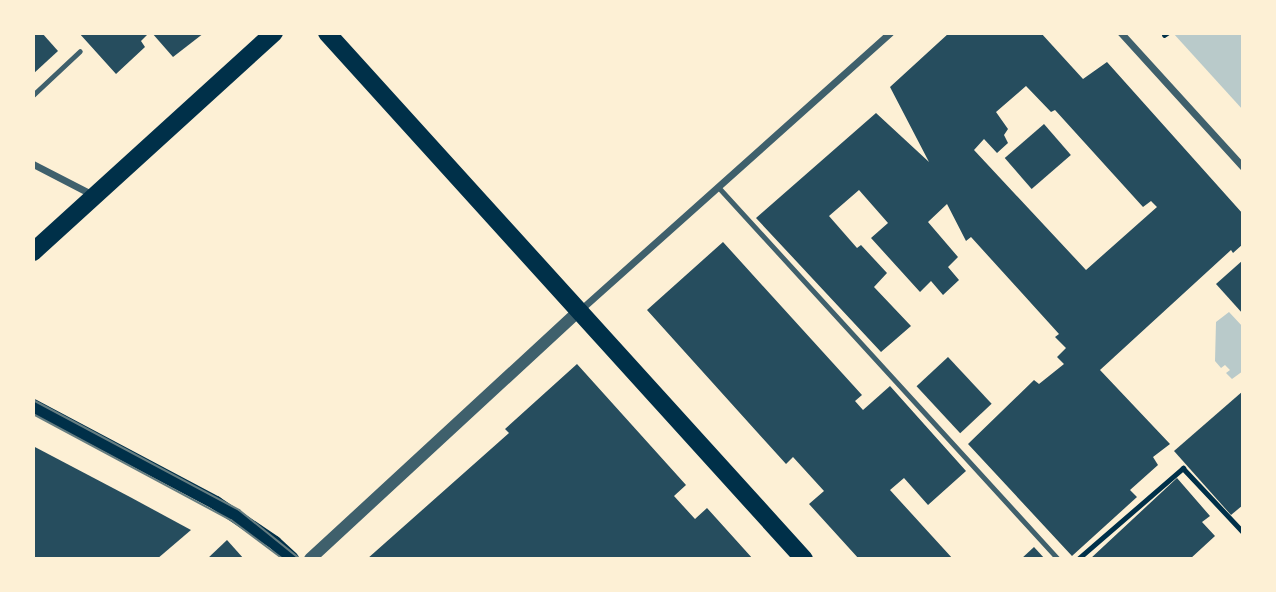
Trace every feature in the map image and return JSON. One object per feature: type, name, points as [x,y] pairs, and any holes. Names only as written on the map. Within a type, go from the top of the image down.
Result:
[{"type":"main road","points":[[33,252],[274,33]]},
{"type":"main road","points":[[327,33],[804,559]]},
{"type":"main road","points":[[33,406],[216,503],[275,543],[292,559]]},
{"type":"street","points":[[310,559],[578,312],[890,33]]},
{"type":"street","points":[[1121,33],[1243,167]]},
{"type":"street","points":[[33,164],[95,196]]},
{"type":"lane","points":[[33,95],[80,51]]},
{"type":"lane","points":[[719,188],[1058,559]]},
{"type":"path","points":[[1078,559],[1183,468],[1243,532]]},
{"type":"shaded area","points":[[1173,33],[1243,33],[1243,110]]},
{"type":"shaded area","points":[[1229,312],[1243,327],[1243,371],[1232,379],[1226,373],[1230,370],[1225,365],[1221,368],[1215,361],[1216,322]]},
{"type":"building","points":[[33,33],[42,33],[58,51],[33,74]]},
{"type":"building","points":[[79,33],[149,33],[141,41],[145,47],[116,74]]},
{"type":"building","points":[[152,33],[204,33],[173,57]]},
{"type":"building","points":[[949,33],[1041,33],[1083,79],[1107,62],[1243,214],[1243,244],[1233,253],[1231,250],[1100,370],[1170,444],[1153,457],[1158,465],[1130,490],[1137,497],[1072,556],[968,444],[1034,380],[1039,384],[1064,364],[1057,357],[1066,348],[1055,337],[1059,334],[971,237],[966,241],[947,204],[928,222],[958,257],[948,267],[959,280],[943,295],[931,281],[920,292],[871,238],[888,223],[859,190],[829,216],[857,248],[861,245],[887,273],[874,287],[911,326],[881,352],[756,218],[876,113],[929,162],[890,87]],"holes":[[[1026,86],[1051,112],[1055,110],[1143,207],[1151,201],[1157,207],[1086,270],[974,150],[984,139],[997,153],[1008,143],[1004,135],[1008,129],[996,112]]]},
{"type":"building","points":[[1044,124],[1071,155],[1032,189],[1005,158]]},
{"type":"building","points":[[723,242],[862,395],[855,401],[863,410],[890,386],[966,471],[928,505],[904,478],[890,490],[953,559],[859,559],[809,504],[824,491],[793,457],[786,464],[647,310]]},
{"type":"building","points":[[1243,260],[1243,314],[1216,284]]},
{"type":"building","points":[[948,357],[992,404],[960,433],[917,386]]},
{"type":"building","points":[[577,364],[686,485],[674,496],[695,519],[707,508],[753,559],[367,559],[509,433],[505,429]]},
{"type":"building","points":[[1243,391],[1243,505],[1231,515],[1174,451]]},
{"type":"building","points":[[33,446],[191,530],[157,559],[33,559]]},
{"type":"building","points":[[1177,478],[1210,516],[1202,522],[1215,536],[1190,559],[1090,559]]},
{"type":"building","points":[[227,540],[244,559],[207,559]]},
{"type":"building","points":[[1034,547],[1045,559],[1021,559]]},
{"type":"tram line","points":[[33,400],[239,510],[300,559]]},
{"type":"tram line","points":[[33,414],[231,520],[283,559]]}]
